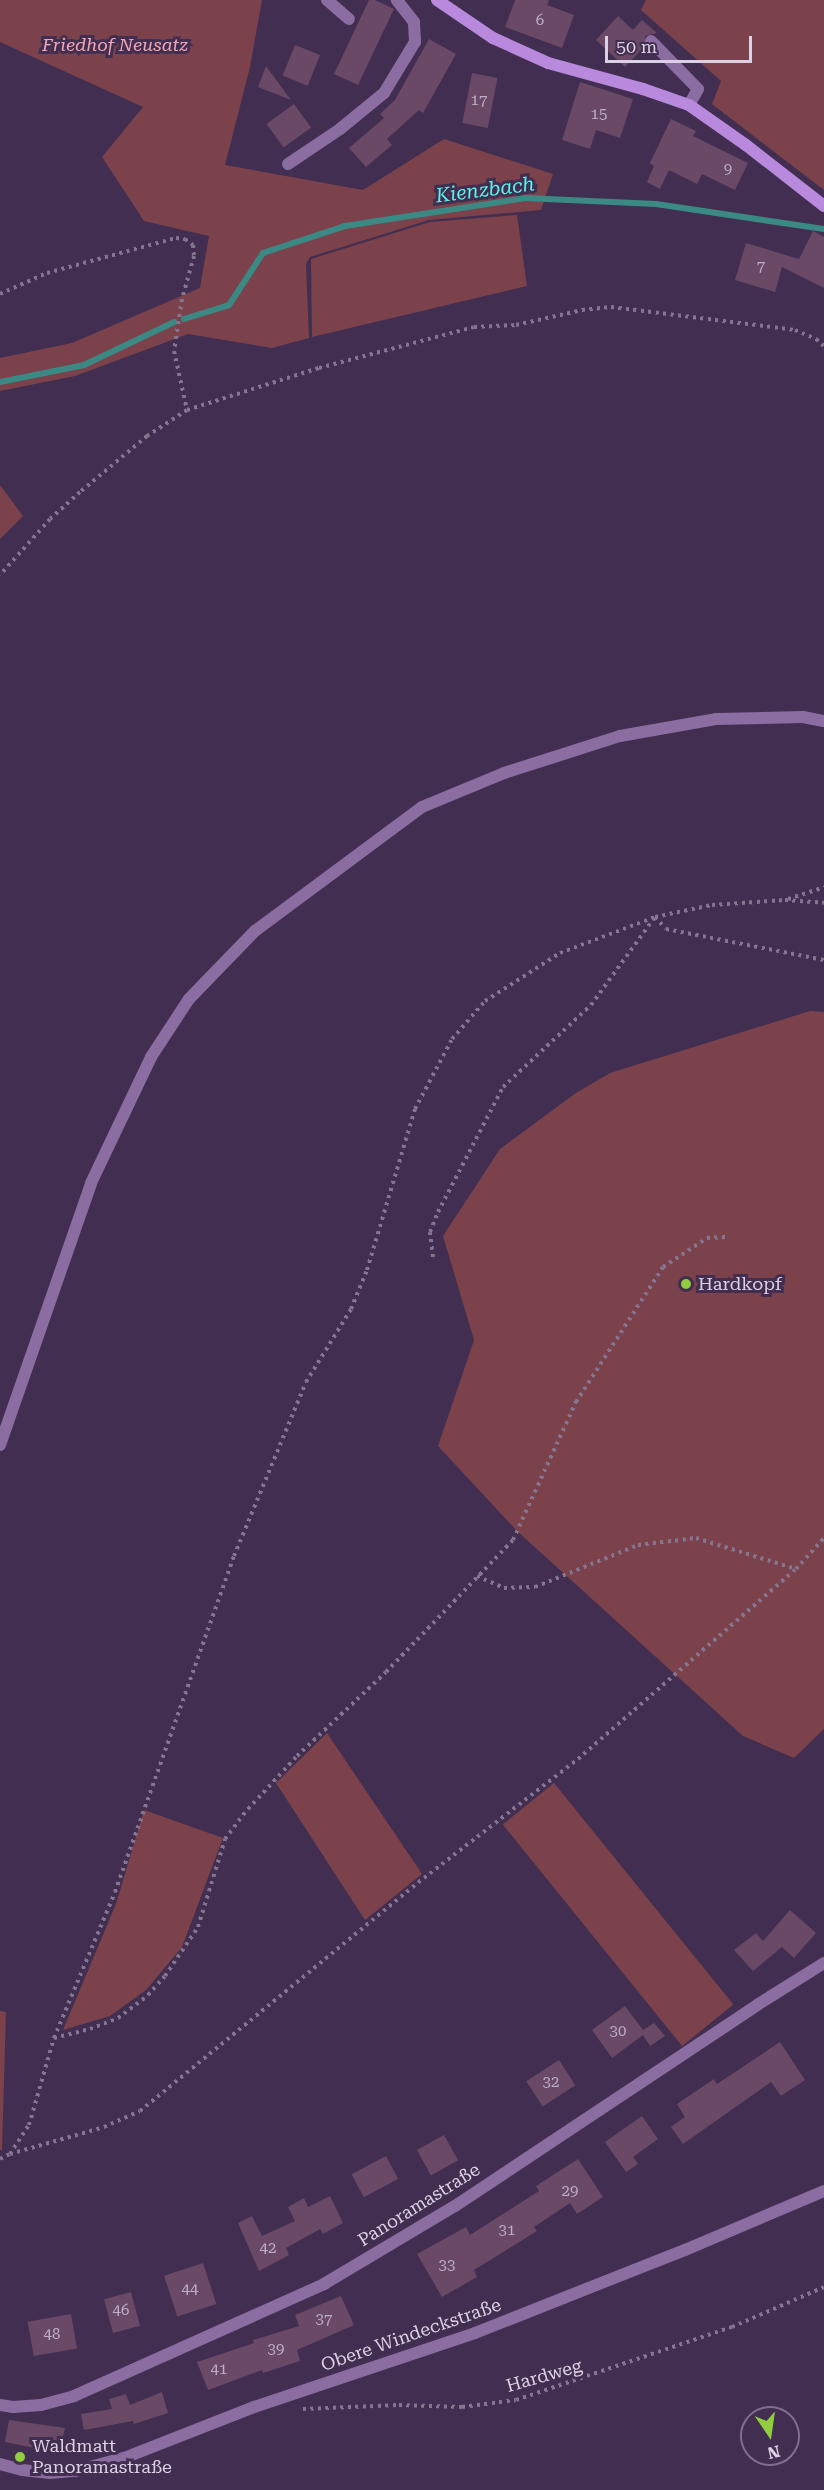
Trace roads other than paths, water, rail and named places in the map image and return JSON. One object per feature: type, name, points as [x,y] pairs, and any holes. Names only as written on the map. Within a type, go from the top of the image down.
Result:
[{"type":"main road","points":[[437,0],[493,38],[548,63],[643,89],[689,105],[746,145],[824,206]]},
{"type":"street","points":[[327,0],[349,19]]},
{"type":"street","points":[[288,164],[340,129],[384,93],[415,42],[414,22],[397,0]]},
{"type":"street","points":[[651,41],[699,89],[689,105]]},
{"type":"street","points":[[0,1445],[91,1183],[151,1057],[189,999],[255,931],[422,807],[504,773],[620,736],[716,719],[803,717],[824,721]]},
{"type":"street","name":"Panoramastraße","points":[[0,2405],[13,2407],[41,2405],[74,2396],[324,2284],[455,2206],[747,2011],[824,1963]]},
{"type":"street","name":"Obere Windeckstraße","points":[[0,2464],[22,2470],[50,2473],[75,2471],[124,2458],[254,2407],[475,2333],[685,2250],[824,2191]]},
{"type":"waterway","name":"Kienzbach","points":[[184,319],[229,305],[263,253],[345,226],[525,198],[656,204],[824,229]]},
{"type":"waterway","name":"Kienzbach","points":[[0,382],[84,365],[174,322]]},
{"type":"place","name":"Hardkopf","points":[[686,1284]]},
{"type":"place","name":"Waldmatt Panoramastraße","points":[[20,2457]]},
{"type":"park label","name":"Friedhof Neusatz","points":[[115,45]]}]
